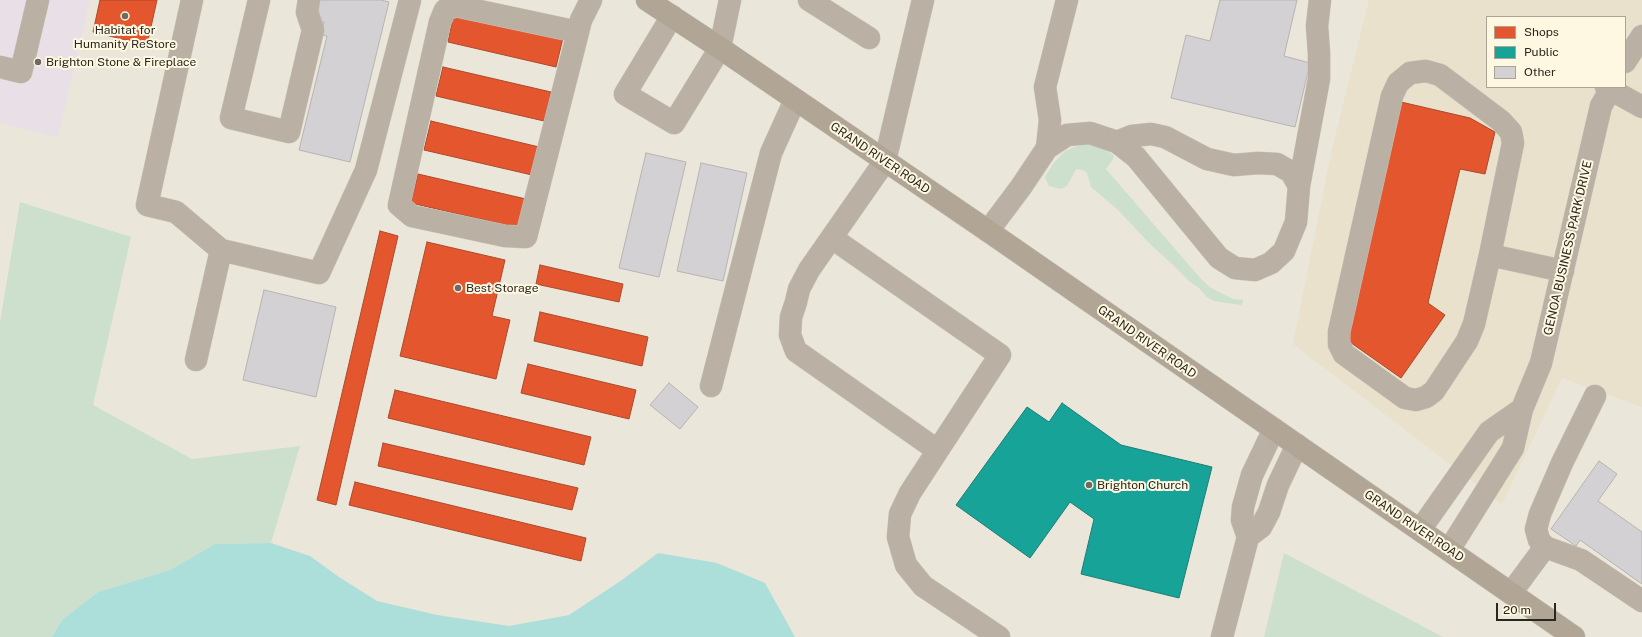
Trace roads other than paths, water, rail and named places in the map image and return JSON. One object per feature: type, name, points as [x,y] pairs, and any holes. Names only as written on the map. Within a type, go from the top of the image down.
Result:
[{"type":"main road","name":"GRAND RIVER ROAD","points":[[647,0],[720,48],[988,231],[1511,593],[1570,636]]},
{"type":"street","points":[[0,67],[21,72],[38,0]]},
{"type":"street","points":[[192,0],[147,205],[176,212],[221,250],[319,273],[366,170],[410,0]]},
{"type":"street","points":[[259,0],[231,118],[289,132],[314,30],[307,12],[309,0]]},
{"type":"street","points":[[578,32],[456,6],[446,10],[440,22],[399,205],[412,216],[505,236],[526,237],[578,32],[581,20],[590,0]]},
{"type":"street","points":[[672,16],[625,94],[674,123],[720,48],[730,0]]},
{"type":"street","points":[[808,0],[869,38]]},
{"type":"street","points":[[923,0],[885,161],[809,270],[791,317],[790,335],[796,351],[937,450]]},
{"type":"street","points":[[1047,148],[1050,120],[1045,87],[1067,0]]},
{"type":"street","points":[[988,231],[1021,187],[1047,148],[1067,135],[1090,133],[1117,142],[1136,157],[1219,258],[1235,268],[1255,270],[1271,263],[1284,251],[1296,222],[1300,186],[1319,79],[1317,26],[1320,0]]},
{"type":"street","points":[[1626,60],[1642,36]]},
{"type":"street","points":[[1426,70],[1440,75],[1501,121],[1511,132],[1512,143],[1490,255],[1474,324],[1467,341],[1434,391],[1426,397],[1416,400],[1405,398],[1344,354],[1339,344],[1339,332],[1392,96],[1398,83],[1410,73],[1426,70]]},
{"type":"street","points":[[1609,88],[1642,107]]},
{"type":"street","name":"GENOA BUSINESS PARK DRIVE","points":[[1449,550],[1513,448],[1522,409],[1541,363],[1601,106],[1609,88]]},
{"type":"street","points":[[711,386],[771,153],[795,100]]},
{"type":"street","points":[[1117,142],[1132,136],[1151,134],[1165,137],[1207,159],[1234,165],[1258,163],[1276,164],[1291,172],[1300,186]]},
{"type":"street","points":[[832,238],[1000,355],[910,493],[900,514],[898,537],[906,565],[924,586],[999,637]]},
{"type":"street","points":[[196,360],[221,250]]},
{"type":"street","points":[[1490,255],[1563,271]]},
{"type":"street","points":[[1595,396],[1562,463],[1540,514],[1536,529],[1539,540],[1545,547],[1581,560],[1642,601]]},
{"type":"street","points":[[1420,530],[1489,432],[1522,409]]},
{"type":"street","points":[[1222,637],[1248,537],[1242,520],[1243,507],[1252,475],[1274,429]]},
{"type":"street","points":[[1248,537],[1261,527],[1269,512],[1278,485],[1297,445]]},
{"type":"street","points":[[1511,593],[1545,547]]},
{"type":"water","points":[[271,543],[310,556],[339,577],[377,601],[437,615],[509,626],[569,615],[622,580],[658,553],[717,563],[765,583],[795,637],[52,637],[62,620],[98,592],[170,570],[215,544]]},
{"type":"place","name":"Habitat for Humanity ReStore","points":[[125,16]]},
{"type":"place","name":"Brighton Stone & Fireplace","points":[[38,62]]},
{"type":"place","name":"Best Storage","points":[[458,288]]},
{"type":"place","name":"Brighton Church","points":[[1089,485]]}]
